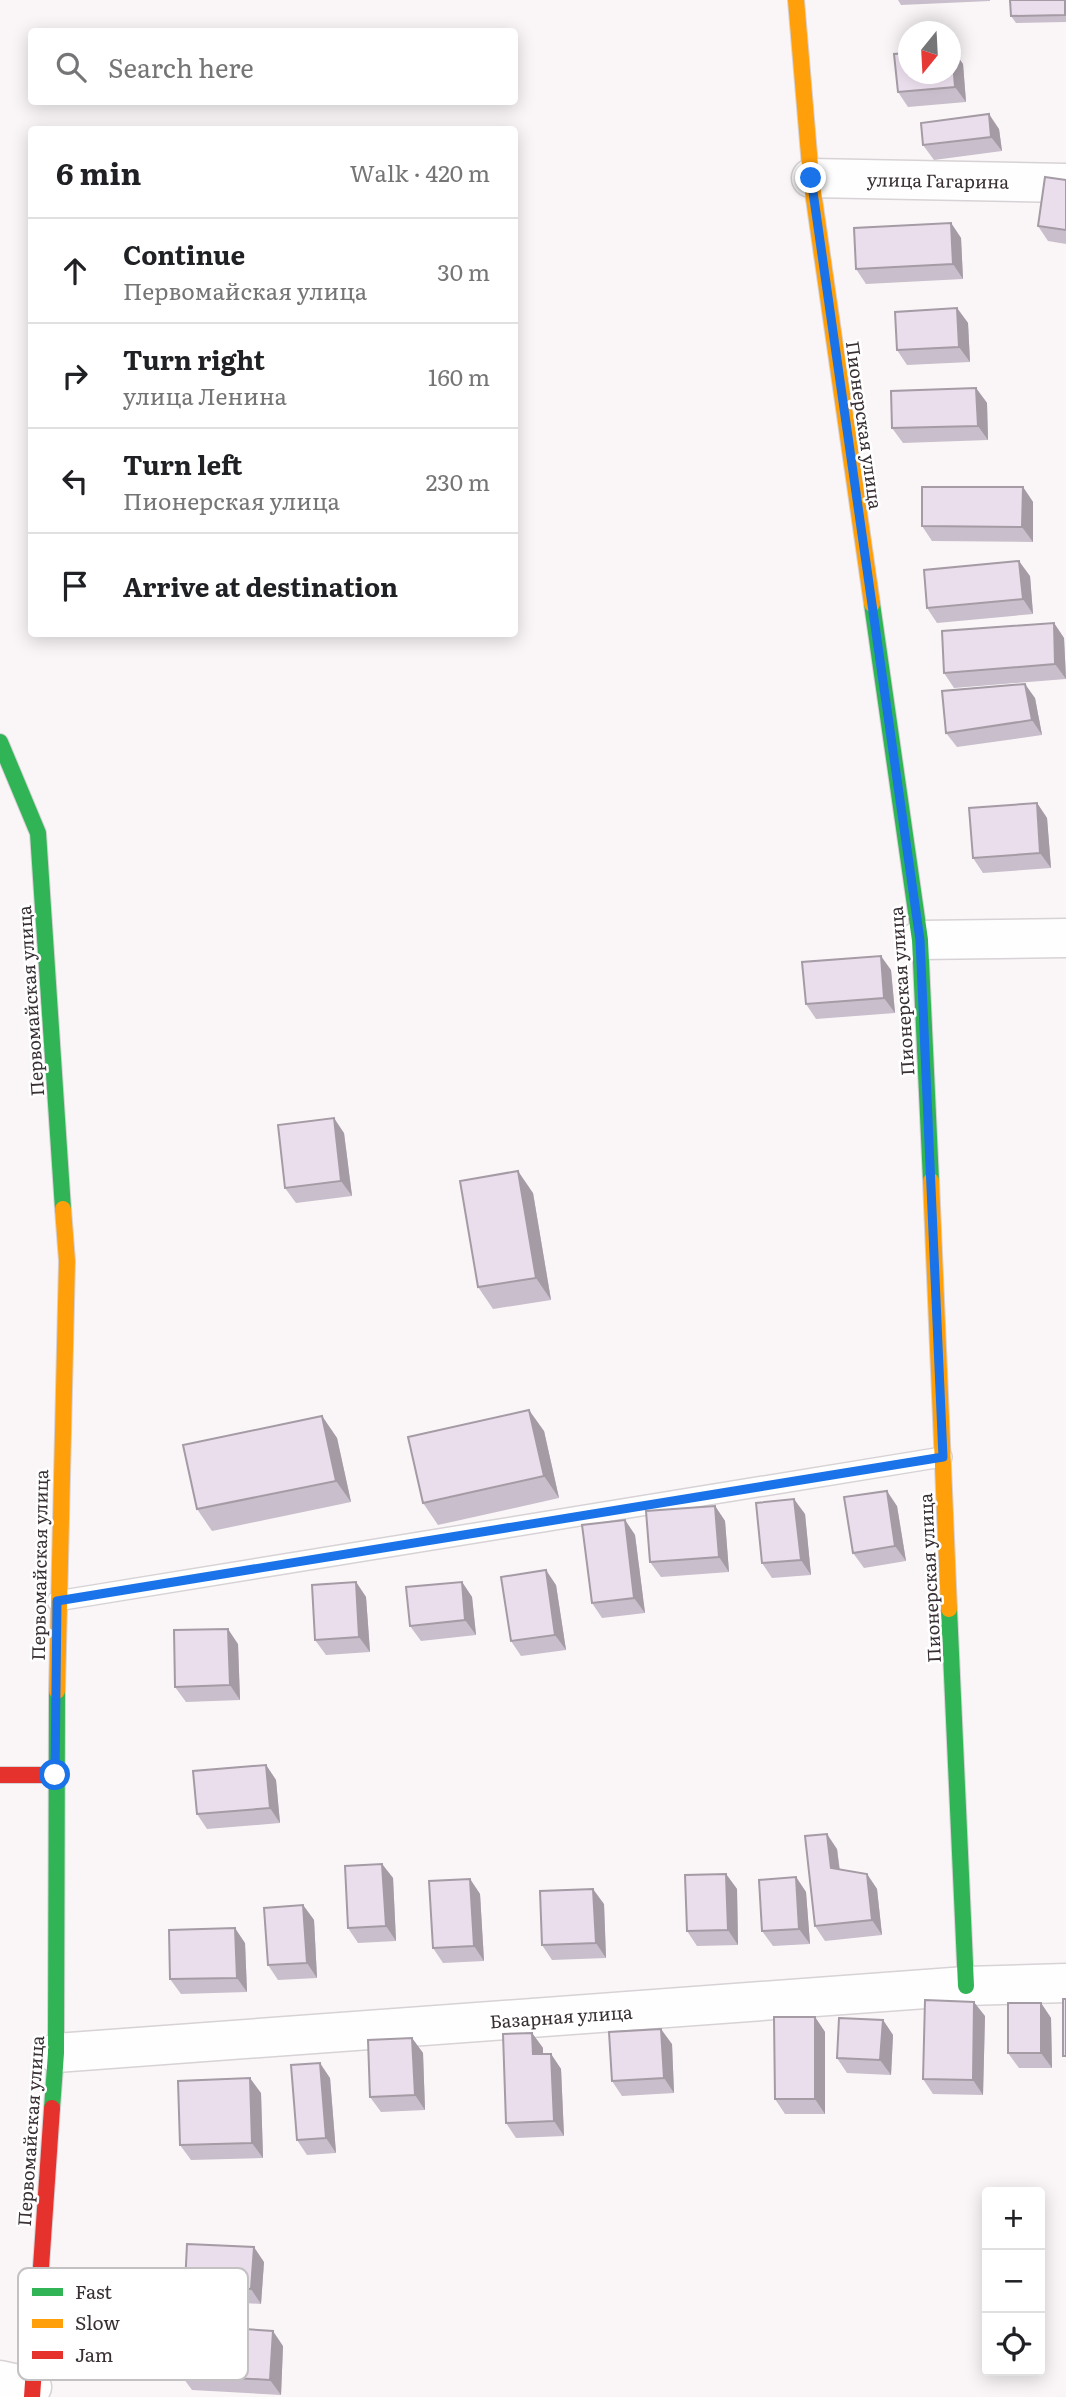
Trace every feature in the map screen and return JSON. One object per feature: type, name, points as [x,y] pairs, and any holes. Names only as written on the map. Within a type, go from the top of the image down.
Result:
[{"type":"street","name":"Пионерская улица","points":[[796,0],[811,178],[920,940],[966,1986]]},
{"type":"street","name":"улица Гагарина","points":[[811,178],[1066,183]]},
{"type":"street","name":"Первомайская улица","points":[[0,742],[37,833],[67,1261],[57,1601],[56,2053],[34,2268]]},
{"type":"street","points":[[920,940],[1066,938]]},
{"type":"street","points":[[0,1775],[55,1775]]},
{"type":"street","name":"Базарная улица","points":[[56,2053],[966,1986],[1066,1983]]},
{"type":"lane","points":[[57,1601],[943,1457]]},
{"type":"building","points":[[1010,0],[1065,0],[1065,15],[1011,16]]},
{"type":"building","points":[[894,54],[898,54],[898,84],[955,84],[955,87],[898,92]]},
{"type":"building","points":[[989,114],[991,137],[923,145],[921,123]]},
{"type":"building","points":[[1045,177],[1066,180],[1066,230],[1038,226]]},
{"type":"building","points":[[951,223],[953,264],[856,269],[854,228]]},
{"type":"building","points":[[957,308],[959,347],[897,350],[895,312]]},
{"type":"building","points":[[976,388],[978,426],[892,428],[891,391]]},
{"type":"building","points":[[922,487],[1023,487],[1022,527],[922,526]]},
{"type":"building","points":[[1019,561],[1023,599],[927,608],[924,570]]},
{"type":"building","points":[[1054,623],[1055,664],[944,673],[942,631]]},
{"type":"building","points":[[1025,684],[1032,720],[946,733],[942,691]]},
{"type":"building","points":[[1037,803],[1040,853],[973,858],[969,808]]},
{"type":"building","points":[[881,956],[884,998],[806,1004],[802,962]]},
{"type":"building","points":[[334,1118],[341,1181],[285,1188],[278,1125]]},
{"type":"building","points":[[518,1171],[536,1278],[478,1287],[460,1181]]},
{"type":"building","points":[[529,1410],[544,1476],[423,1503],[408,1437]]},
{"type":"building","points":[[322,1416],[336,1481],[197,1509],[183,1445]]},
{"type":"building","points":[[887,1491],[895,1546],[853,1553],[844,1497]]},
{"type":"building","points":[[794,1499],[801,1560],[762,1563],[756,1503]]},
{"type":"building","points":[[715,1506],[719,1557],[650,1562],[646,1511]]},
{"type":"building","points":[[625,1520],[634,1598],[592,1603],[582,1525]]},
{"type":"building","points":[[546,1570],[555,1635],[511,1641],[501,1577]]},
{"type":"building","points":[[356,1582],[359,1637],[315,1640],[312,1585]]},
{"type":"building","points":[[462,1582],[465,1620],[410,1626],[406,1587]]},
{"type":"building","points":[[228,1629],[230,1685],[175,1687],[174,1630]]},
{"type":"building","points":[[266,1765],[270,1808],[197,1814],[193,1771]]},
{"type":"building","points":[[827,1834],[831,1868],[867,1874],[872,1920],[815,1926],[805,1836]]},
{"type":"building","points":[[382,1864],[386,1926],[348,1928],[345,1866]]},
{"type":"building","points":[[726,1874],[728,1930],[687,1931],[685,1875]]},
{"type":"building","points":[[796,1877],[799,1929],[762,1931],[759,1880]]},
{"type":"building","points":[[470,1879],[474,1946],[433,1948],[429,1881]]},
{"type":"building","points":[[593,1889],[596,1943],[542,1945],[540,1891]]},
{"type":"building","points":[[303,1905],[307,1963],[268,1965],[264,1908]]},
{"type":"building","points":[[235,1928],[237,1978],[170,1979],[169,1930]]},
{"type":"building","points":[[1063,1999],[1066,1999],[1066,2056],[1063,2056]]},
{"type":"building","points":[[925,2000],[974,2002],[973,2080],[923,2079]]},
{"type":"building","points":[[1008,2003],[1041,2003],[1041,2053],[1008,2053]]},
{"type":"building","points":[[774,2017],[815,2017],[815,2099],[775,2099]]},
{"type":"building","points":[[839,2018],[883,2020],[880,2060],[837,2058]]},
{"type":"building","points":[[661,2029],[664,2078],[612,2081],[609,2032]]},
{"type":"building","points":[[532,2033],[533,2054],[551,2054],[554,2121],[506,2123],[503,2034]]},
{"type":"building","points":[[412,2038],[415,2095],[370,2097],[368,2040]]},
{"type":"building","points":[[320,2063],[326,2138],[297,2140],[291,2065]]},
{"type":"building","points":[[250,2078],[252,2143],[180,2145],[178,2081]]},
{"type":"building","points":[[187,2244],[254,2247],[251,2289],[248,2289],[248,2268],[186,2268]]},
{"type":"building","points":[[248,2329],[273,2331],[270,2380],[248,2379]]},
{"type":"traffic: fast","points":[[872,604],[920,940],[931,1181]]},
{"type":"traffic: fast","points":[[0,742],[38,833],[63,1209]]},
{"type":"traffic: fast","points":[[949,1609],[966,1986]]},
{"type":"traffic: fast","points":[[52,2108],[56,2053],[57,1691]]},
{"type":"traffic: slow","points":[[796,0],[811,178],[872,604]]},
{"type":"traffic: slow","points":[[931,1181],[949,1609]]},
{"type":"traffic: slow","points":[[57,1691],[67,1261],[63,1209]]},
{"type":"traffic: jam","points":[[0,1775],[55,1775]]},
{"type":"traffic: jam","points":[[41,2268],[52,2108]]},
{"type":"traffic: jam","points":[[32,2397],[33,2380]]},
{"type":"route","points":[[55,1775],[57,1601],[943,1457],[920,940],[811,178]]}]
